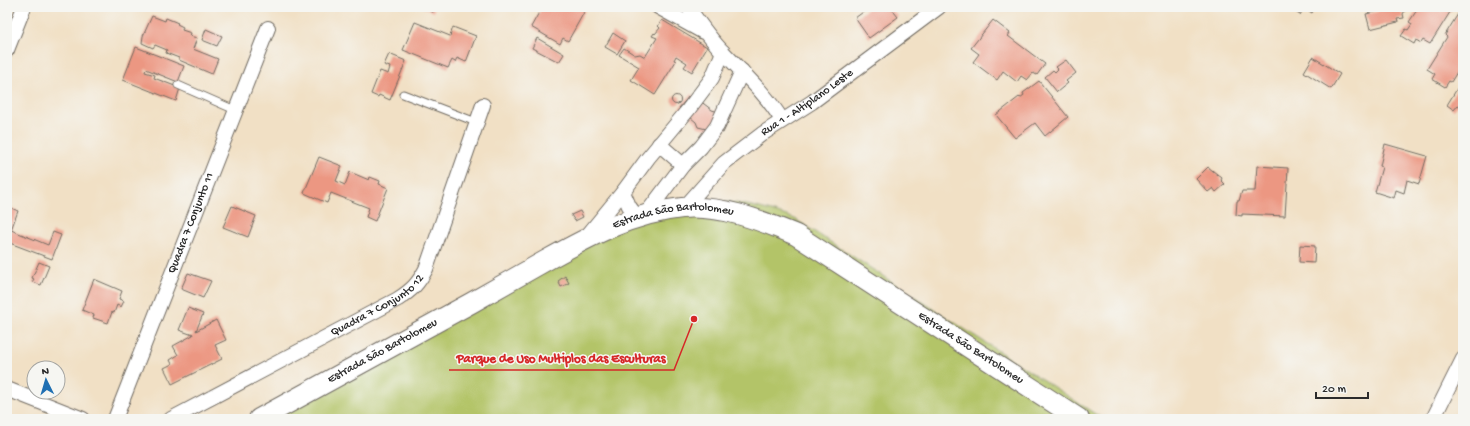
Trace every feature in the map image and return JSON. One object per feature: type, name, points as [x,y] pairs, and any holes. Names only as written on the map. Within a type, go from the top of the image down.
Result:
[{"type":"street","points":[[8,43],[24,7]]},
{"type":"street","points":[[658,7],[706,34]]},
{"type":"street","points":[[688,7],[706,34],[756,85],[774,106],[782,120]]},
{"type":"street","name":"Rua 1 - Altiplano Leste","points":[[684,208],[724,163],[782,120],[812,102],[939,7]]},
{"type":"street","name":"Quadra 7 Conjunto 11","points":[[115,419],[268,28]]},
{"type":"street","points":[[584,239],[623,192],[712,78],[723,52]]},
{"type":"street","points":[[623,192],[629,206],[642,216],[683,165],[701,148],[717,126],[742,71]]},
{"type":"street","name":"Quadra 7 Conjunto 12","points":[[171,419],[411,291],[419,282],[426,269],[476,122],[483,106]]},
{"type":"street","points":[[660,144],[683,165]]},
{"type":"street","name":"Estrada São Bartolomeu","points":[[259,419],[584,239],[642,216],[684,208],[715,209],[735,213],[754,218],[796,235],[1079,419]]},
{"type":"street","points":[[1434,419],[1463,359]]},
{"type":"street","points":[[7,389],[83,419]]},
{"type":"lane","points":[[178,84],[235,110]]},
{"type":"lane","points":[[403,94],[476,122]]},
{"type":"green space","points":[[729,202],[779,213],[795,219],[1103,419],[253,419],[633,214]]},
{"type":"building","points":[[422,7],[435,7],[433,12]]},
{"type":"building","points":[[542,7],[587,7],[568,41],[563,38],[560,44],[531,27]]},
{"type":"building","points":[[870,7],[890,7],[898,17],[869,38],[855,18]]},
{"type":"building","points":[[1315,7],[1312,13],[1304,8],[1300,15],[1289,8]]},
{"type":"building","points":[[1377,7],[1407,7],[1403,14],[1404,18],[1397,19],[1398,22],[1370,29],[1366,14],[1379,11]]},
{"type":"building","points":[[1419,7],[1449,7],[1452,9],[1430,44],[1423,40],[1421,43],[1416,40],[1414,44],[1401,36],[1412,24],[1409,22]]},
{"type":"building","points":[[1458,14],[1463,17],[1463,62],[1451,82],[1449,81],[1445,87],[1432,79],[1435,74],[1427,69],[1447,37],[1445,35]]},
{"type":"building","points":[[152,16],[165,21],[166,18],[178,23],[177,24],[183,27],[182,30],[191,33],[190,36],[197,38],[193,49],[218,59],[212,74],[179,60],[179,58],[166,53],[167,50],[155,45],[153,48],[142,43],[143,36]]},
{"type":"building","points":[[662,20],[707,47],[692,72],[684,67],[687,63],[676,56],[674,60],[676,61],[655,95],[631,80],[639,67],[619,55],[624,48],[635,55],[640,54],[645,57],[657,38],[652,36],[660,28],[658,26]]},
{"type":"building","points":[[993,20],[1010,33],[1008,36],[1045,64],[1037,75],[1033,73],[1027,80],[1021,76],[1017,82],[1003,71],[997,80],[973,62],[979,54],[971,48]]},
{"type":"building","points":[[415,22],[450,36],[453,27],[476,36],[466,62],[457,58],[455,62],[452,60],[448,68],[403,50]]},
{"type":"building","points":[[206,29],[222,36],[217,46],[202,40]]},
{"type":"building","points":[[613,33],[625,41],[617,54],[605,47]]},
{"type":"building","points":[[537,38],[564,54],[559,62],[532,48]]},
{"type":"building","points":[[136,47],[184,66],[178,82],[146,69],[145,72],[155,75],[154,78],[180,88],[176,101],[123,80]]},
{"type":"building","points":[[389,54],[406,61],[390,100],[379,95],[378,97],[371,94],[380,71],[388,74],[390,67],[384,65]]},
{"type":"building","points":[[1313,57],[1340,74],[1331,89],[1304,72]]},
{"type":"building","points":[[1066,60],[1076,73],[1066,81],[1068,83],[1057,92],[1045,77],[1053,70],[1055,72],[1058,69],[1056,67]]},
{"type":"building","points":[[1463,79],[1463,108],[1458,105],[1454,110],[1447,105]]},
{"type":"building","points":[[1039,81],[1068,117],[1045,136],[1035,123],[1015,138],[996,115],[1019,97],[1020,98],[1024,95],[1023,93]]},
{"type":"building","points":[[691,94],[712,110],[731,116],[723,133],[698,127],[696,122],[679,108]]},
{"type":"building","points":[[676,95],[681,100],[676,105],[671,100]]},
{"type":"building","points":[[1385,144],[1427,156],[1419,184],[1407,180],[1404,193],[1396,190],[1394,198],[1375,192],[1382,167],[1380,166]]},
{"type":"building","points":[[319,157],[342,166],[336,181],[345,185],[350,172],[369,180],[370,177],[380,181],[379,184],[388,188],[375,221],[366,217],[369,208],[331,193],[327,203],[304,193]]},
{"type":"building","points":[[1257,166],[1288,168],[1285,216],[1236,215],[1237,201],[1239,201],[1242,191],[1255,191]]},
{"type":"building","points":[[1208,167],[1222,178],[1221,180],[1225,184],[1216,192],[1213,188],[1208,192],[1196,179]]},
{"type":"building","points":[[7,206],[18,211],[11,230],[48,245],[53,232],[61,235],[52,259],[7,242]]},
{"type":"building","points":[[232,206],[256,216],[248,237],[223,227]]},
{"type":"building","points":[[580,211],[583,217],[575,221],[571,215]]},
{"type":"building","points":[[1300,245],[1315,246],[1314,263],[1299,262]]},
{"type":"building","points":[[39,262],[49,266],[41,285],[32,282],[34,279],[32,278]]},
{"type":"building","points":[[188,273],[211,281],[203,298],[181,289]]},
{"type":"building","points":[[565,276],[569,283],[561,287],[558,281]]},
{"type":"building","points":[[94,279],[122,291],[119,299],[124,301],[121,307],[117,305],[114,313],[112,312],[108,323],[93,318],[94,315],[82,310]]},
{"type":"building","points":[[188,308],[203,314],[196,331],[216,320],[226,340],[215,345],[222,359],[172,384],[164,368],[172,364],[170,360],[178,355],[173,346],[193,335],[192,333],[190,334],[179,330]]},
{"type":"place","name":"Parque de Uso Multiplos das Esculturas","points":[[694,319]]}]
